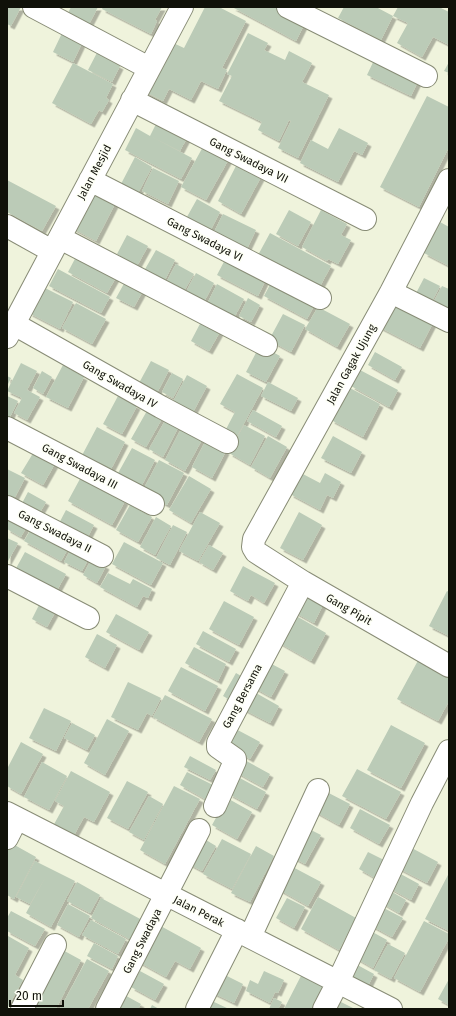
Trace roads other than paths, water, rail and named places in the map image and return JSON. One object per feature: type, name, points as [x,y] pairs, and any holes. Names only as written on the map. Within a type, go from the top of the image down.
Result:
[{"type":"street","points":[[34,7],[149,68]]},
{"type":"street","name":"Jalan Mesjid","points":[[10,330],[182,7]]},
{"type":"street","points":[[288,7],[426,76]]},
{"type":"street","name":"Gang Swadaya VII","points":[[132,100],[365,219]]},
{"type":"street","name":"Gang Swadaya VI","points":[[90,180],[320,298]]},
{"type":"street","name":"Jalan Gagak Ujung","points":[[253,547],[254,539],[391,292],[449,180]]},
{"type":"street","points":[[7,226],[56,245],[266,345]]},
{"type":"street","points":[[391,292],[449,321]]},
{"type":"street","name":"Gang Swadaya IV","points":[[10,330],[227,442]]},
{"type":"street","name":"Gang Swadaya III","points":[[7,428],[153,504]]},
{"type":"street","name":"Gang Swadaya II","points":[[7,507],[102,556]]},
{"type":"street","name":"Gang Pipit","points":[[253,547],[256,552],[303,582],[449,666]]},
{"type":"street","points":[[7,576],[88,618]]},
{"type":"street","name":"Gang Bersama","points":[[215,806],[235,762],[233,756],[218,747],[218,743],[303,582]]},
{"type":"street","points":[[324,1009],[422,803],[449,751]]},
{"type":"street","points":[[197,1009],[243,933],[318,790]]},
{"type":"street","points":[[7,838],[12,816]]},
{"type":"street","name":"Jalan Perak","points":[[12,816],[391,1009]]},
{"type":"street","name":"Gang Swadaya","points":[[107,1009],[199,830]]},
{"type":"street","points":[[22,1009],[55,944]]}]
